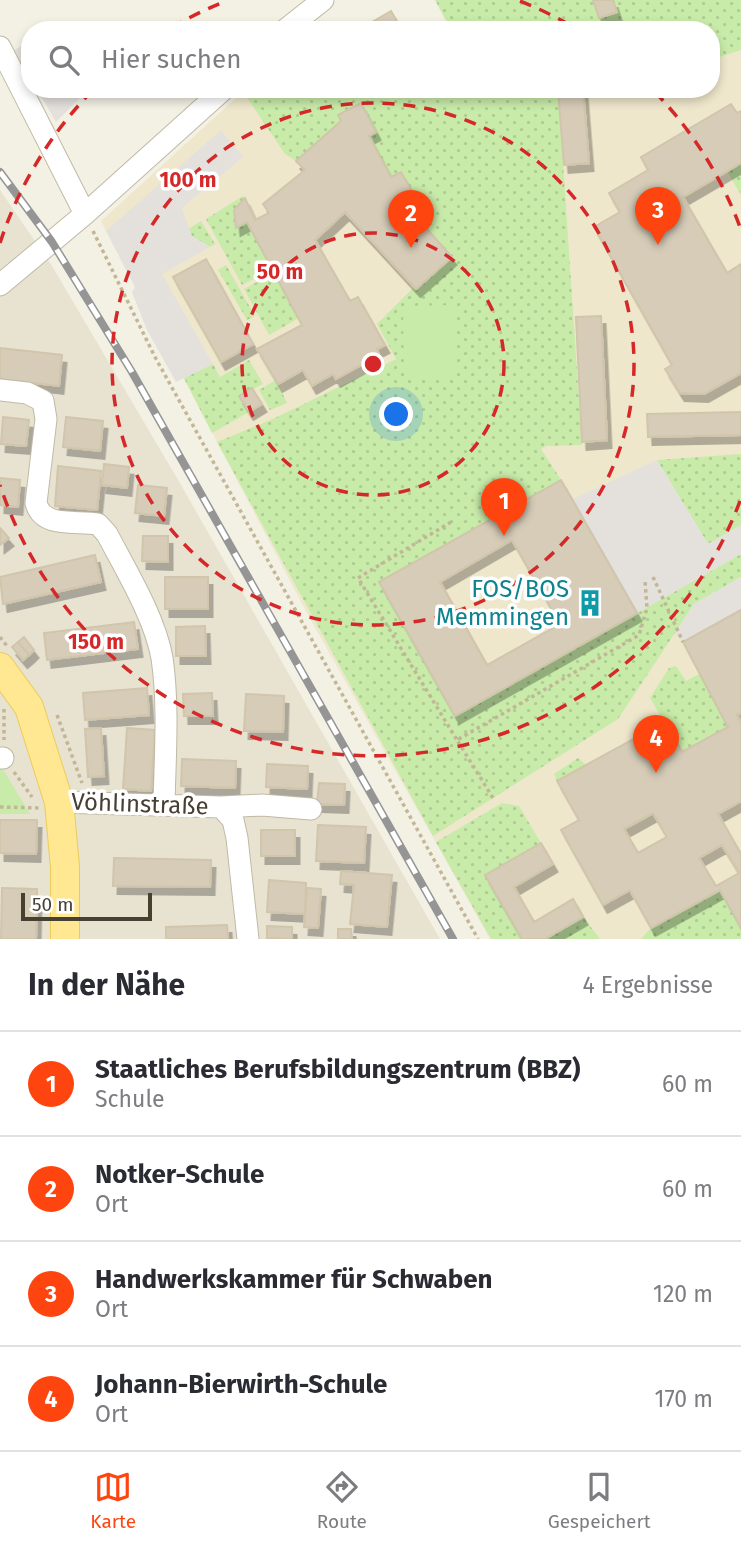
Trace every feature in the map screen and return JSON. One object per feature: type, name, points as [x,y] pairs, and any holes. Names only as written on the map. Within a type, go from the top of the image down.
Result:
[{"type":"main road","points":[[0,667],[29,708],[59,802],[65,867],[65,939]]},
{"type":"street","points":[[296,21],[323,0]]},
{"type":"street","points":[[0,47],[21,88]]},
{"type":"street","points":[[26,98],[85,214]]},
{"type":"street","points":[[0,285],[85,214],[214,98]]},
{"type":"street","points":[[0,390],[27,393],[43,401],[46,419],[36,503],[38,512],[43,518],[60,522],[98,524],[107,534],[156,638],[162,657],[164,692],[164,805]]},
{"type":"street","name":"Vöhlinstraße","points":[[59,802],[221,807],[262,805],[312,809]]},
{"type":"street","name":"Vöhlinstraße","points":[[221,807],[233,820],[237,838],[248,939]]},
{"type":"path","points":[[85,214],[155,357],[478,939]]},
{"type":"path","points":[[451,522],[358,578],[493,798]]},
{"type":"path","points":[[653,577],[683,642]]},
{"type":"path","points":[[457,740],[639,635],[647,608],[645,581]]},
{"type":"path","points":[[0,701],[4,705],[2,758],[41,808],[0,807]]},
{"type":"shaded area","points":[[21,46],[21,62],[14,50]]},
{"type":"shaded area","points":[[741,50],[741,939],[490,939],[308,615],[101,221],[236,98],[720,98],[720,57]]},
{"type":"shaded area","points":[[42,98],[80,98],[56,122]]},
{"type":"shaded area","points":[[221,130],[243,157],[182,208],[192,236],[210,247],[162,274],[213,364],[176,382],[147,330],[132,292],[135,287],[106,231]]},
{"type":"shaded area","points":[[0,190],[52,266],[181,485],[440,939],[0,939]]},
{"type":"shaded area","points":[[657,460],[708,544],[741,525],[741,554],[637,613],[573,499]]},
{"type":"shaded area","points":[[741,577],[741,610],[683,642],[675,633],[694,604]]},
{"type":"green space","points":[[435,0],[741,0],[741,50],[720,57],[720,21],[445,19]]},
{"type":"green space","points":[[247,98],[559,98],[582,445],[546,446],[541,449],[561,480],[380,583],[455,716],[741,554],[741,577],[694,604],[618,719],[433,836],[217,442],[273,419],[396,359],[377,324],[414,287],[452,257],[419,220],[426,216],[401,172],[391,177],[369,136],[376,132],[361,103],[338,115],[341,121],[296,161],[285,154]]},
{"type":"green space","points":[[741,163],[741,195],[727,171]]},
{"type":"green space","points":[[243,196],[245,198],[234,210],[236,227],[247,222],[272,270],[242,285],[206,219]]},
{"type":"green space","points":[[201,221],[215,244],[210,247],[192,236],[188,229]]},
{"type":"green space","points":[[226,265],[255,316],[247,320],[218,270]]},
{"type":"green space","points":[[274,273],[299,318],[269,335],[244,289]]},
{"type":"green space","points":[[455,305],[456,378],[404,379],[403,306]]},
{"type":"green space","points":[[249,360],[263,384],[240,396],[249,412],[212,433],[184,378],[213,364],[220,377]]},
{"type":"green space","points":[[276,380],[287,403],[270,410],[259,390]]},
{"type":"green space","points":[[741,454],[741,525],[708,544],[657,460]]},
{"type":"green space","points":[[676,666],[686,681],[701,673],[728,727],[682,752],[650,698],[669,668]]},
{"type":"green space","points":[[578,758],[586,765],[557,781],[554,774]]},
{"type":"green space","points":[[1,766],[30,814],[0,814]]},
{"type":"green space","points":[[502,803],[519,806],[541,843],[485,875],[522,939],[491,939],[436,842]]},
{"type":"green space","points":[[720,890],[741,928],[741,939],[641,939],[651,928]]},
{"type":"green space","points":[[583,917],[600,939],[545,939]]},
{"type":"building","points":[[593,0],[613,0],[617,12],[599,18]]},
{"type":"building","points":[[391,11],[397,21],[374,21]]},
{"type":"building","points":[[559,98],[584,98],[589,163],[564,165]]},
{"type":"building","points":[[361,103],[376,132],[369,136],[391,177],[401,172],[426,216],[419,220],[452,257],[416,289],[345,212],[315,240],[350,301],[358,297],[385,345],[377,349],[379,355],[336,379],[333,374],[312,386],[303,370],[278,384],[257,349],[302,325],[247,222],[236,228],[234,210],[245,198],[255,220],[269,213],[263,204],[305,170],[296,161],[341,121],[338,115]]},
{"type":"building","points":[[731,104],[737,113],[741,111],[741,163],[683,197],[727,273],[741,264],[741,373],[704,394],[680,393],[665,369],[672,365],[594,227],[620,212],[609,193],[648,170],[641,157]]},
{"type":"building","points":[[206,259],[253,344],[221,362],[173,277]]},
{"type":"building","points":[[601,316],[607,440],[582,442],[576,317]]},
{"type":"building","points":[[0,348],[62,355],[59,386],[0,379]]},
{"type":"building","points":[[252,388],[262,404],[249,412],[239,396]]},
{"type":"building","points":[[741,412],[741,435],[648,437],[647,414]]},
{"type":"building","points":[[3,417],[29,420],[26,446],[1,444]]},
{"type":"building","points":[[66,417],[103,421],[100,451],[63,447]]},
{"type":"building","points":[[104,464],[129,467],[127,488],[102,485]]},
{"type":"building","points":[[58,466],[101,471],[97,510],[55,506]]},
{"type":"building","points":[[0,478],[20,480],[18,507],[0,505]]},
{"type":"building","name":"FOS/BOS Memmingen","points":[[561,480],[637,613],[455,716],[379,582]],"holes":[[[512,540],[560,624],[487,665],[440,582]]]},
{"type":"building","points":[[138,485],[167,488],[164,516],[135,513]]},
{"type":"building","points":[[0,528],[9,538],[0,545]]},
{"type":"building","points":[[143,536],[168,536],[168,562],[142,561]]},
{"type":"building","points":[[95,555],[101,582],[3,604],[0,577]]},
{"type":"building","points":[[165,577],[208,577],[208,609],[165,609]]},
{"type":"building","points":[[741,610],[741,713],[737,715],[741,723],[741,801],[718,814],[741,854],[741,928],[720,890],[651,928],[630,890],[603,905],[561,830],[579,820],[557,781],[657,726],[662,735],[670,731],[682,752],[728,727],[683,642]],"holes":[[[653,813],[667,837],[638,853],[624,829]],[[722,845],[739,873],[716,886],[699,858]]]},
{"type":"building","points":[[134,622],[138,649],[47,660],[44,633]]},
{"type":"building","points":[[205,626],[206,656],[176,656],[176,627]]},
{"type":"building","points":[[24,637],[34,650],[29,655],[18,642]]},
{"type":"building","points":[[18,642],[29,655],[23,660],[12,647]]},
{"type":"building","points":[[147,688],[149,715],[85,720],[83,693]]},
{"type":"building","points":[[212,693],[213,716],[184,716],[183,694]]},
{"type":"building","points":[[246,694],[284,696],[283,732],[244,731]]},
{"type":"building","points":[[101,728],[104,776],[88,777],[85,729]]},
{"type":"building","points":[[127,728],[155,730],[151,791],[123,789]]},
{"type":"building","points":[[182,759],[236,761],[235,788],[181,786]]},
{"type":"building","points":[[267,764],[308,766],[307,789],[266,787]]},
{"type":"building","points":[[319,783],[345,784],[344,805],[317,804]]},
{"type":"building","points":[[0,820],[37,820],[36,854],[0,853]]},
{"type":"building","points":[[318,825],[366,827],[364,863],[316,861]]},
{"type":"building","points":[[261,830],[295,830],[295,856],[261,856]]},
{"type":"building","points":[[541,843],[553,864],[514,887],[534,922],[573,899],[583,917],[545,939],[522,939],[485,875]]},
{"type":"building","points":[[114,858],[211,860],[210,887],[113,886]]},
{"type":"building","points":[[341,871],[392,875],[387,927],[350,924],[354,885],[340,884]]},
{"type":"building","points":[[269,880],[306,883],[305,914],[267,912]]},
{"type":"building","points":[[2,888],[37,889],[36,939],[1,939]]},
{"type":"building","points":[[307,888],[321,889],[318,928],[304,927]]},
{"type":"building","points":[[227,925],[228,939],[166,939],[166,927]]},
{"type":"building","points":[[267,926],[292,927],[292,939],[267,938]]},
{"type":"building","points":[[338,929],[351,929],[352,939],[338,939]]},
{"type":"railway","points":[[0,172],[52,242],[132,372],[453,939]]},
{"type":"place","name":"Handwerkskammer für Schwaben","points":[[658,245]]},
{"type":"place","name":"Notker-Schule","points":[[411,248]]},
{"type":"place","name":"Staatliches Berufsbildungszentrum (BBZ)","points":[[504,536]]},
{"type":"place","name":"FOS/BOS Memmingen","points":[[590,603]]},
{"type":"place","name":"Johann-Bierwirth-Schule","points":[[656,773]]}]
